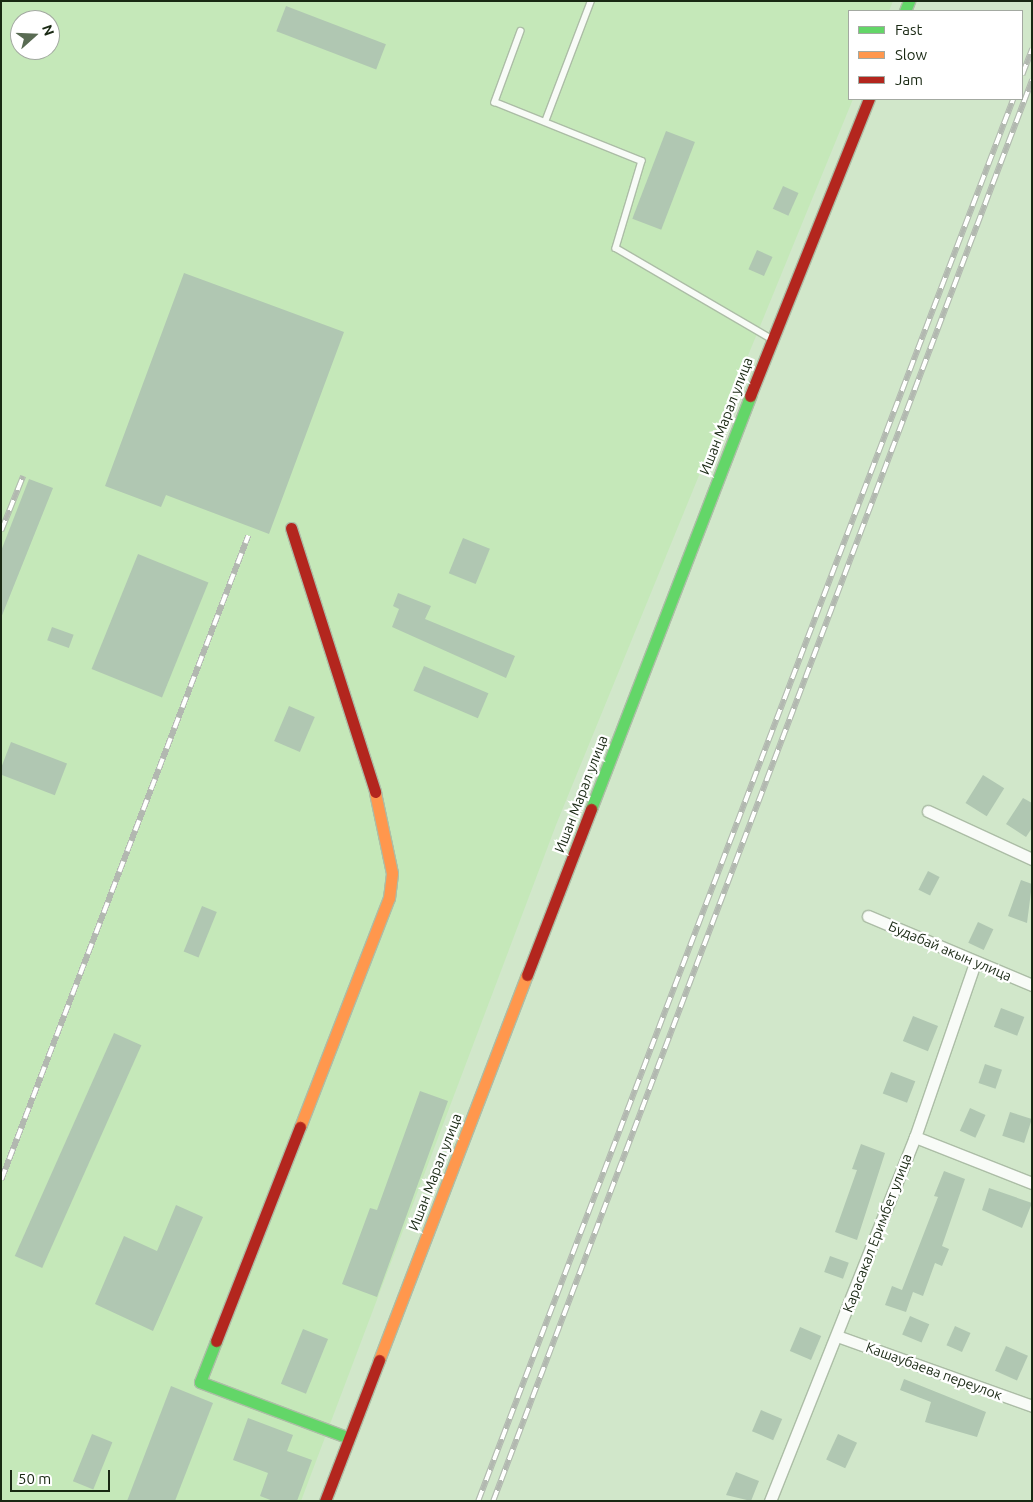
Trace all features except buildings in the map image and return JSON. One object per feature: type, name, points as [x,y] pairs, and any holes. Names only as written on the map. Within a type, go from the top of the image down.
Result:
[{"type":"main road","name":"Ишан Марал улица","points":[[325,1501],[772,339],[869,100]]},
{"type":"main road","points":[[290,528],[373,784],[392,873],[389,898],[200,1382],[349,1438]]},
{"type":"street","points":[[928,811],[1032,859]]},
{"type":"street","name":"Будабай акын улица","points":[[868,916],[1032,986]]},
{"type":"street","name":"Карасакал Еримбет улица","points":[[770,1501],[915,1137],[975,962]]},
{"type":"street","points":[[915,1137],[1032,1182]]},
{"type":"street","name":"Кашаубаева переулок","points":[[837,1336],[1032,1406]]},
{"type":"lane","points":[[545,122],[591,1]]},
{"type":"lane","points":[[521,31],[495,102],[642,161],[616,248],[772,339]]},
{"type":"shaded area","points":[[1,1],[893,1],[889,10],[848,10],[848,100],[853,100],[556,825],[301,1501],[1,1501]]},
{"type":"railway","points":[[1023,72],[1032,49]]},
{"type":"railway","points":[[493,1501],[1032,80]]},
{"type":"railway","points":[[478,1501],[1013,100]]},
{"type":"railway","points":[[1,531],[23,476]]},
{"type":"railway","points":[[1,1180],[248,536]]},
{"type":"traffic: fast","points":[[905,10],[909,1]]},
{"type":"traffic: fast","points":[[591,809],[750,396]]},
{"type":"traffic: fast","points":[[216,1341],[200,1382],[349,1438]]},
{"type":"traffic: slow","points":[[300,1127],[389,898],[392,873],[375,792]]},
{"type":"traffic: slow","points":[[379,1360],[527,975]]},
{"type":"traffic: jam","points":[[750,396],[869,100]]},
{"type":"traffic: jam","points":[[291,528],[375,792]]},
{"type":"traffic: jam","points":[[527,975],[591,809]]},
{"type":"traffic: jam","points":[[216,1341],[300,1127]]},
{"type":"traffic: jam","points":[[325,1501],[379,1360]]}]
